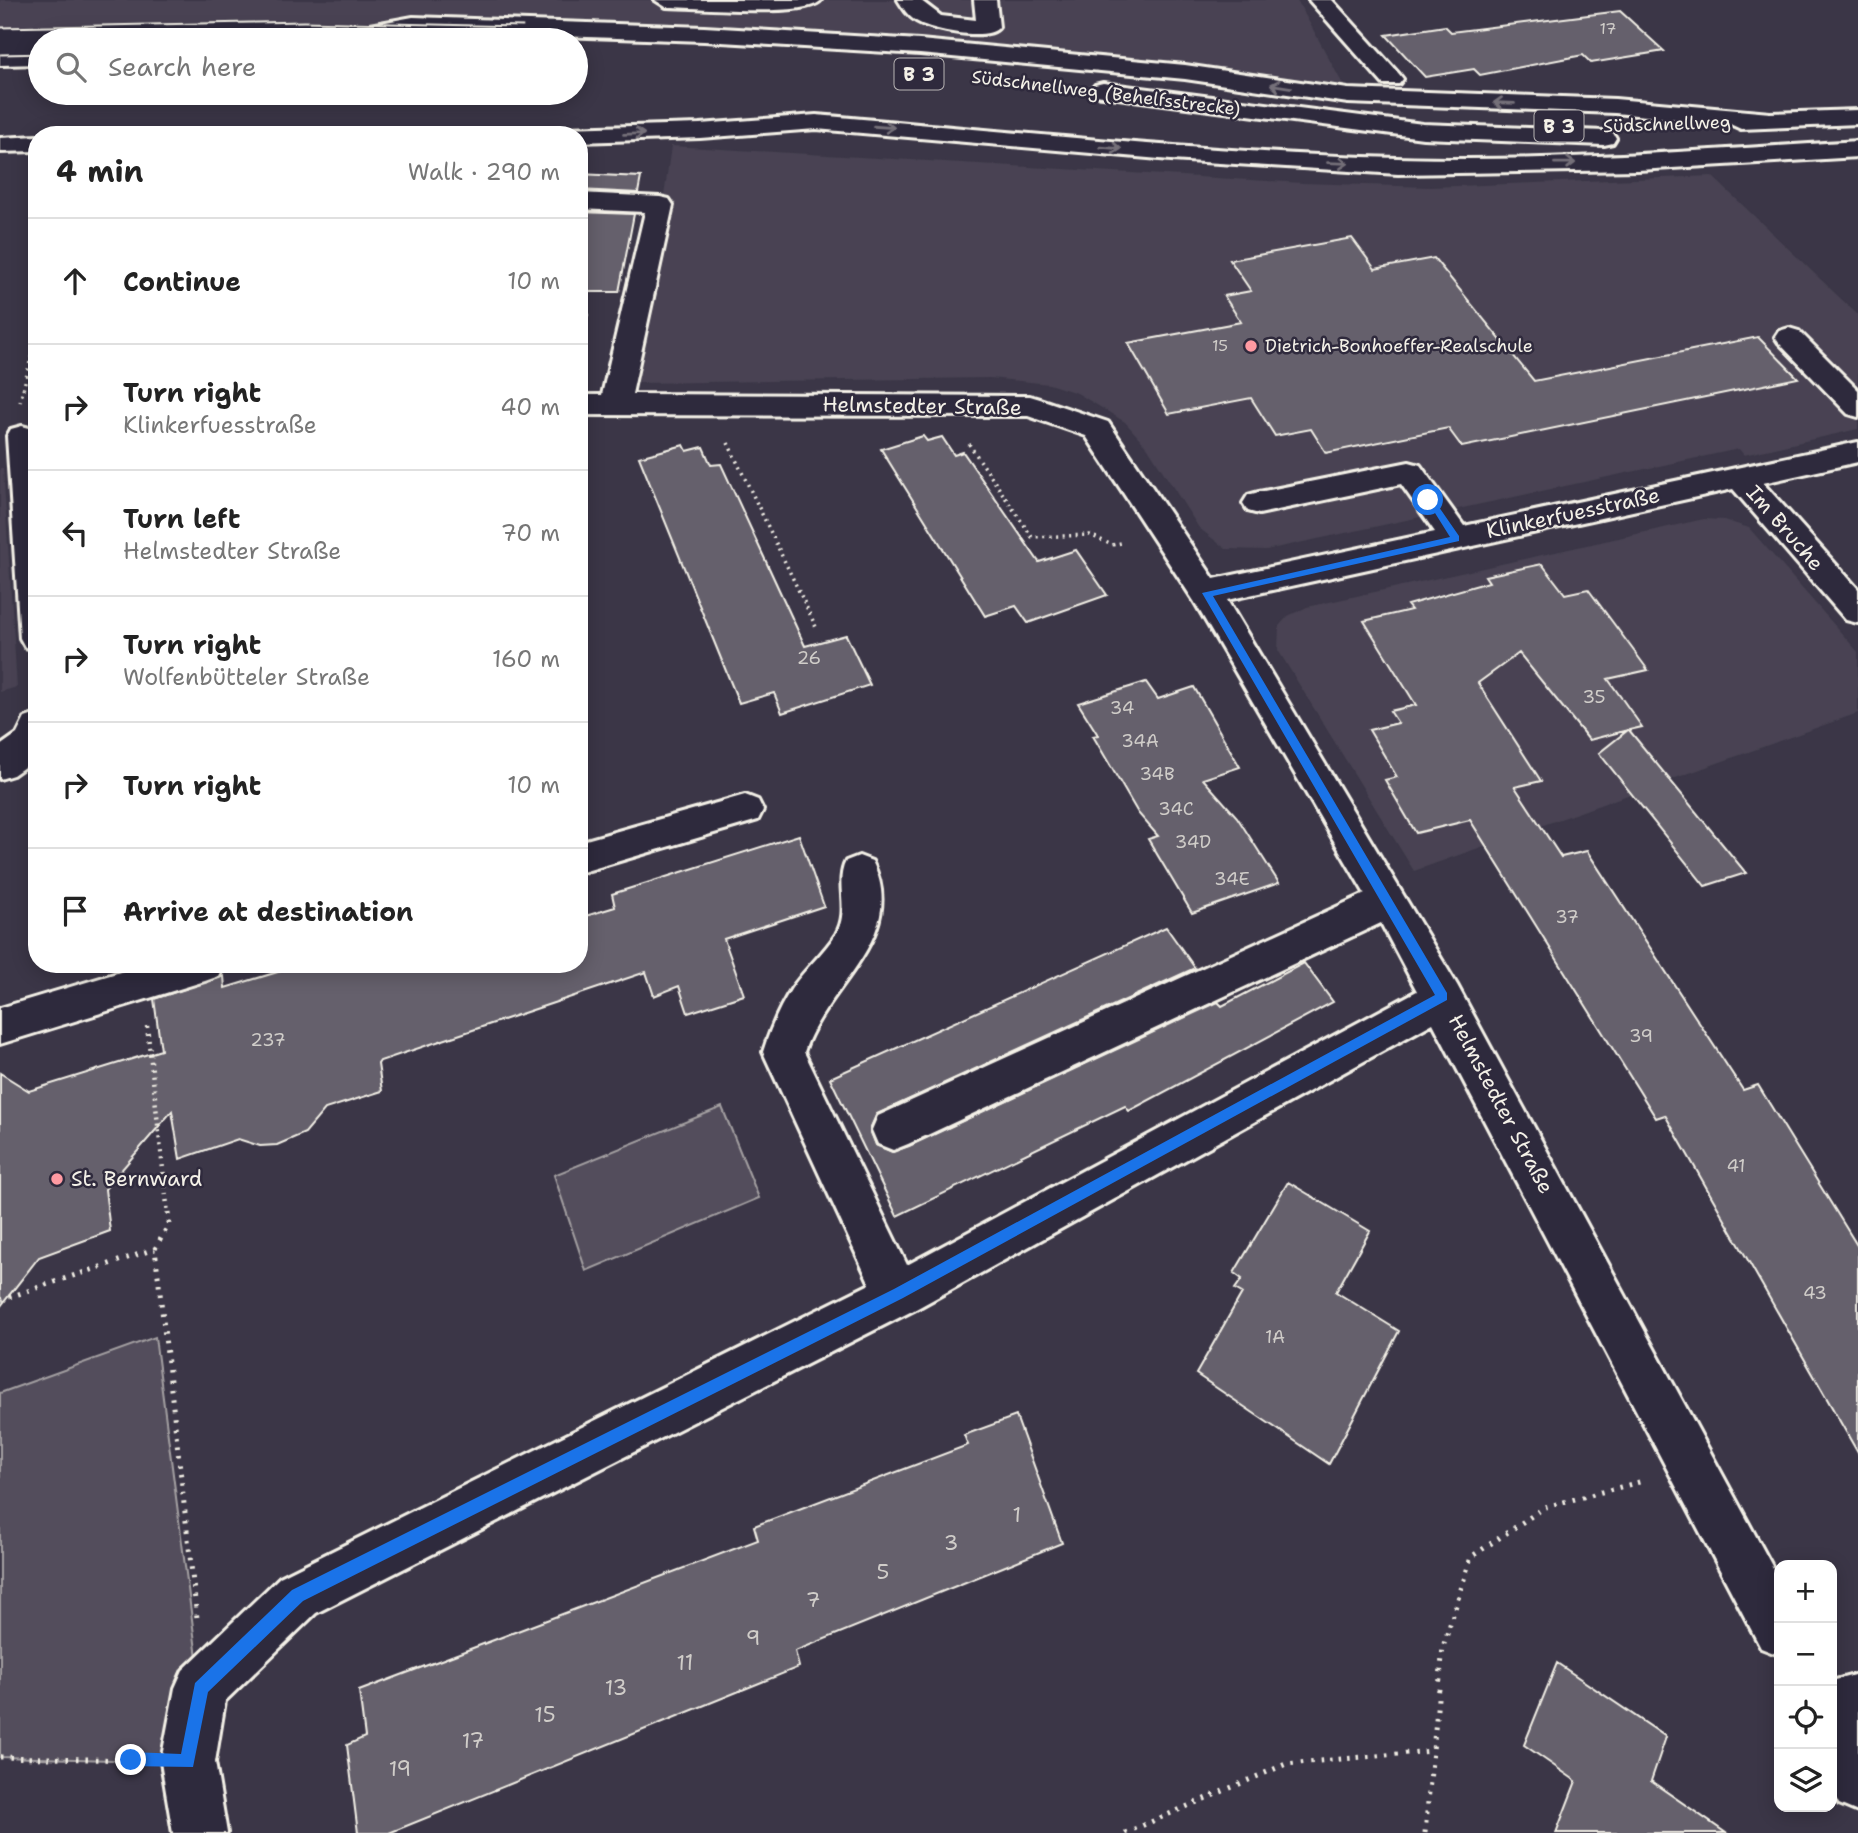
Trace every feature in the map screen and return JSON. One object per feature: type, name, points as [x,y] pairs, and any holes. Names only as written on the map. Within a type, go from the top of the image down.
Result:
[{"type":"main road","points":[[666,0],[761,3],[810,0]]},
{"type":"main road","points":[[909,0],[914,9],[936,23],[988,27],[985,0]]},
{"type":"main road","points":[[1320,0],[1391,79]]},
{"type":"main road","points":[[388,28],[413,24],[535,28]]},
{"type":"main road","points":[[588,30],[718,34],[1032,57],[1185,72],[1348,96],[1615,106],[1767,120]]},
{"type":"main road","points":[[0,41],[28,40]]},
{"type":"main road","name":"Südschnellweg (Behelfsstrecke)","points":[[588,44],[695,48],[990,69],[1154,86],[1352,119]]},
{"type":"main road","points":[[0,51],[28,50]]},
{"type":"main road","points":[[588,52],[627,54]]},
{"type":"main road","points":[[0,58],[28,57]]},
{"type":"main road","name":"Südschnellweg (Behelfsstrecke)","points":[[1079,88],[1352,119]]},
{"type":"main road","name":"Südschnellweg","points":[[1352,119],[1599,127],[1694,126],[1858,117]]},
{"type":"main road","name":"Südschnellweg","points":[[1352,119],[1520,136],[1679,139],[1858,134]]},
{"type":"main road","points":[[588,134],[700,131],[816,122],[1184,153],[1398,166],[1639,162],[1858,149]]},
{"type":"main road","points":[[0,145],[28,144]]},
{"type":"main road","points":[[588,201],[660,205],[615,404]]},
{"type":"main road","points":[[1789,337],[1858,407]]},
{"type":"main road","name":"Helmstedter Straße","points":[[588,405],[1030,406],[1097,429],[1206,593],[1389,901],[1443,997],[1775,1623]]},
{"type":"main road","points":[[18,436],[28,542]]},
{"type":"main road","name":"Klinkerfuesstraße","points":[[1206,593],[1858,452]]},
{"type":"main road","points":[[1259,503],[1409,472],[1456,539]]},
{"type":"main road","name":"Im Bruche","points":[[1740,477],[1858,611]]},
{"type":"main road","points":[[0,765],[28,744]]},
{"type":"main road","points":[[588,855],[745,810]]},
{"type":"main road","points":[[859,872],[864,907],[853,940],[806,1001],[791,1028],[783,1052],[898,1294]]},
{"type":"main road","points":[[893,1130],[1389,901]]},
{"type":"main road","points":[[0,1026],[123,976],[144,973]]},
{"type":"main road","points":[[200,1833],[188,1762],[201,1688],[298,1595],[898,1294],[1443,997]]},
{"type":"main road","points":[[1837,1706],[1858,1700]]},
{"type":"main road","points":[[1837,1741],[1858,1785]]},
{"type":"path","points":[[18,436],[28,382]]},
{"type":"path","points":[[710,404],[817,629]]},
{"type":"path","points":[[943,405],[1032,537],[1090,535],[1112,545],[1167,532]]},
{"type":"path","points":[[123,976],[145,1012],[169,1224],[155,1249],[195,1584],[201,1688]]},
{"type":"path","points":[[0,1300],[155,1249]]},
{"type":"path","points":[[1424,1833],[1430,1751],[1443,1647],[1471,1557],[1545,1507],[1694,1467]]},
{"type":"path","points":[[1125,1833],[1286,1765],[1430,1751]]},
{"type":"path","points":[[0,1757],[188,1762]]},
{"type":"shaded area","points":[[0,0],[1297,0],[1346,90],[904,54],[588,37],[588,28],[28,28],[28,37],[0,37]]},
{"type":"shaded area","name":"Dietrich-Bonhoeffer-Realschule","points":[[671,146],[1303,183],[1430,187],[1712,176],[1858,315],[1858,429],[1744,455],[1739,449],[1266,550],[1226,549],[1199,528],[1148,448],[1125,422],[1077,393],[1049,384],[990,378],[638,383]]},
{"type":"shaded area","points":[[0,468],[3,468],[17,687],[0,692]]},
{"type":"shaded area","points":[[1704,519],[1724,520],[1749,528],[1858,652],[1858,713],[1414,871],[1278,650],[1279,626],[1288,616],[1307,607]]},
{"type":"shaded area","points":[[722,1107],[759,1198],[586,1271],[554,1175]]},
{"type":"shaded area","points":[[155,1337],[201,1688],[188,1762],[0,1757],[0,1393]]},
{"type":"building","points":[[1620,11],[1664,51],[1591,63],[1583,55],[1480,75],[1474,69],[1425,77],[1386,35],[1445,26],[1451,32]]},
{"type":"building","points":[[588,174],[641,177],[638,193],[588,190]]},
{"type":"building","points":[[588,212],[634,214],[619,292],[588,292]]},
{"type":"building","points":[[1352,238],[1375,269],[1434,258],[1534,381],[1758,337],[1798,378],[1462,447],[1448,428],[1326,453],[1311,429],[1275,436],[1251,398],[1169,414],[1128,343],[1241,322],[1224,296],[1251,291],[1230,260]]},
{"type":"building","points":[[923,436],[927,441],[942,437],[954,455],[963,452],[1039,562],[1076,550],[1107,595],[1028,623],[1016,606],[985,616],[881,449]]},
{"type":"building","points":[[684,445],[687,451],[703,447],[711,465],[721,464],[805,646],[846,635],[870,685],[782,713],[774,693],[739,703],[639,457]]},
{"type":"building","points":[[1542,564],[1565,594],[1588,589],[1648,670],[1608,679],[1642,727],[1629,730],[1746,873],[1705,886],[1599,753],[1628,730],[1589,740],[1519,653],[1478,683],[1541,781],[1515,787],[1561,857],[1587,851],[1743,1090],[1758,1085],[1858,1247],[1858,1453],[1665,1115],[1656,1118],[1470,820],[1416,833],[1385,780],[1397,777],[1369,730],[1398,723],[1390,711],[1416,705],[1364,621],[1411,610],[1407,605],[1489,582],[1485,576]]},
{"type":"building","points":[[1146,682],[1158,699],[1194,687],[1240,767],[1203,779],[1237,817],[1279,883],[1192,913],[1148,839],[1158,836],[1138,813],[1093,736],[1098,735],[1078,703]]},
{"type":"building","points":[[799,835],[824,906],[724,939],[744,995],[688,1013],[679,986],[654,996],[646,972],[380,1061],[378,1064],[382,1091],[325,1109],[305,1133],[277,1145],[260,1146],[238,1139],[180,1159],[172,1111],[105,1189],[110,1231],[39,1257],[0,1307],[0,1073],[29,1091],[161,1050],[154,999],[224,976],[225,988],[274,973],[588,973],[588,915],[615,907],[612,894]]},
{"type":"building","points":[[1166,927],[1195,968],[877,1114],[870,1129],[876,1145],[892,1152],[909,1146],[1218,1002],[1222,1006],[1304,963],[1333,1002],[1129,1111],[1125,1106],[897,1216],[830,1078]]},
{"type":"building","points":[[1288,1182],[1370,1231],[1336,1292],[1399,1331],[1329,1464],[1196,1374],[1242,1293],[1235,1289],[1242,1279],[1234,1273]]},
{"type":"building","points":[[1016,1416],[1062,1543],[795,1651],[799,1667],[389,1833],[358,1833],[347,1745],[365,1737],[359,1691],[758,1540],[754,1526],[968,1445],[964,1435]]},
{"type":"building","points":[[1557,1663],[1666,1737],[1651,1781],[1726,1833],[1556,1833],[1576,1781],[1524,1745]]},
{"type":"place","name":"Dietrich-Bonhoeffer-Realschule","points":[[1251,346]]},
{"type":"place","name":"St. Bernward","points":[[57,1179]]},
{"type":"route","points":[[131,1760],[188,1762],[201,1688],[298,1595],[898,1294],[1443,997],[1206,593],[1456,539],[1428,500]]}]
